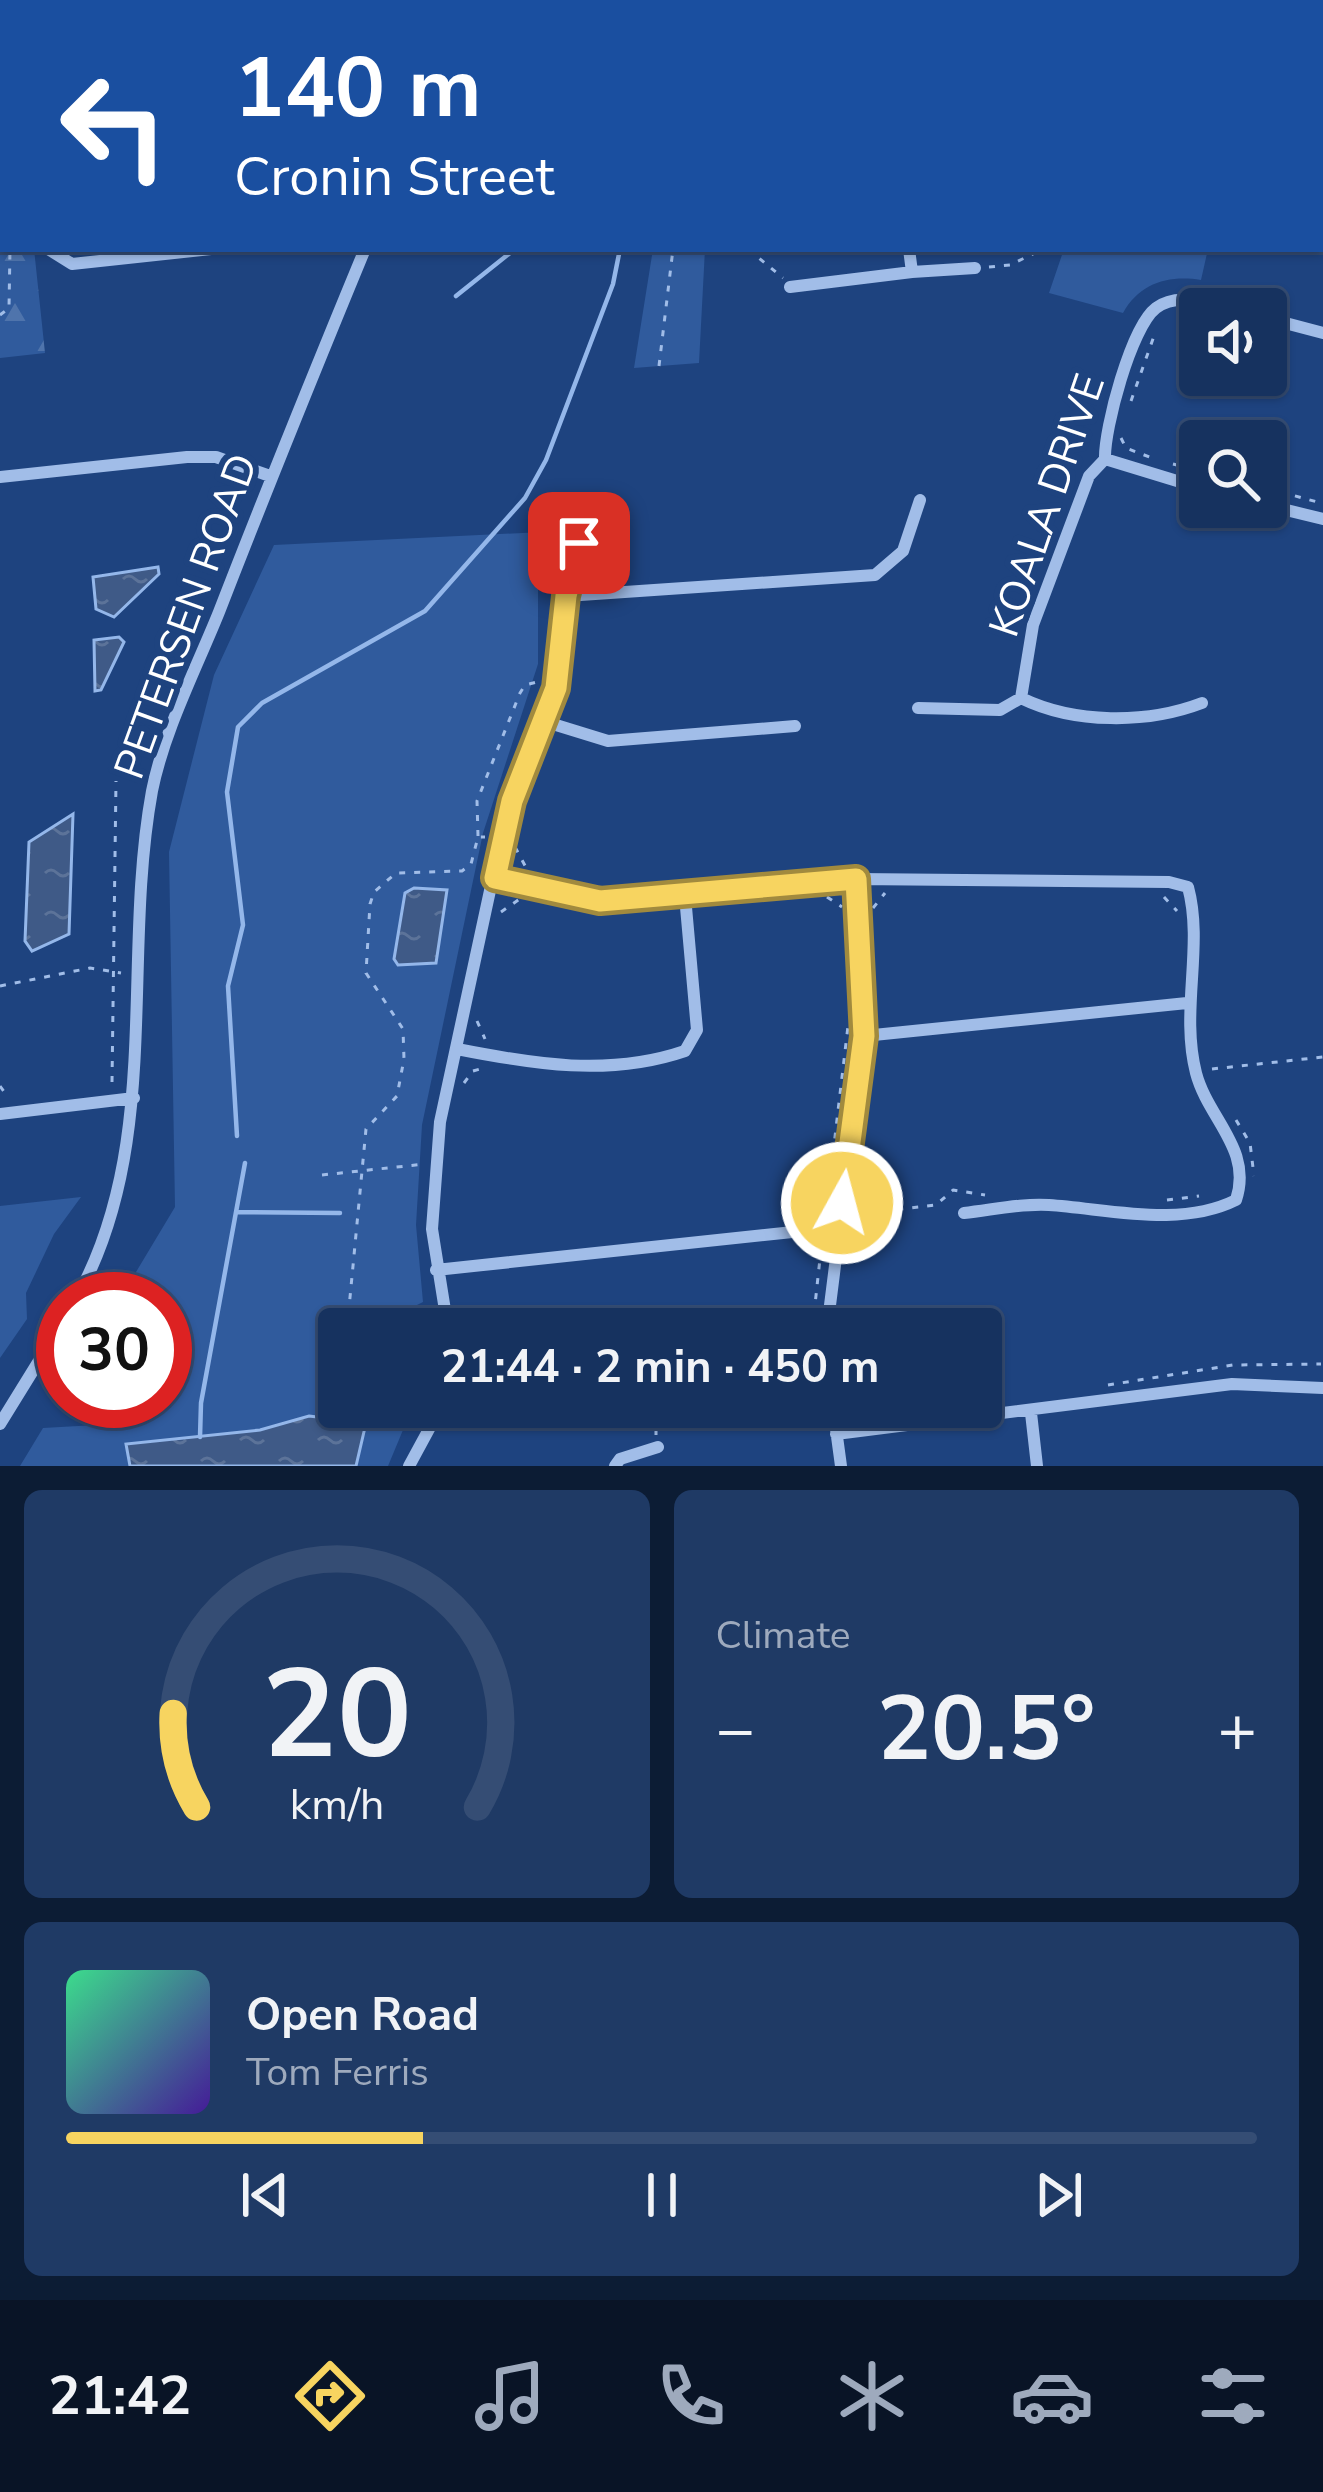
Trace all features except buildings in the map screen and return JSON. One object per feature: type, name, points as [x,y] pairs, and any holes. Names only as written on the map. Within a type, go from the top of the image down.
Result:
[{"type":"street","points":[[54,252],[72,264],[183,252]]},
{"type":"street","name":"PETERSEN ROAD","points":[[91,1272],[119,1196],[134,1098],[140,880],[153,786],[270,476],[364,252]]},
{"type":"street","points":[[909,252],[912,272]]},
{"type":"street","points":[[790,287],[975,268]]},
{"type":"street","name":"KOALA DRIVE","points":[[918,708],[1000,710],[1021,698],[1033,625],[1089,476],[1105,459],[1106,431],[1149,315],[1161,304],[1179,300]]},
{"type":"street","points":[[1287,324],[1323,333]]},
{"type":"street","points":[[0,478],[187,457],[216,457],[270,476]]},
{"type":"street","points":[[1105,459],[1179,482]]},
{"type":"street","points":[[566,596],[875,575],[903,551],[920,500]]},
{"type":"street","points":[[1287,510],[1323,519]]},
{"type":"street","points":[[444,1308],[436,1270],[437,1163],[457,1048],[502,835],[557,681],[566,596],[579,543]]},
{"type":"street","points":[[1021,698],[1063,715],[1163,716],[1202,703]]},
{"type":"street","points":[[543,721],[608,741],[794,726]]},
{"type":"street","points":[[495,878],[525,892],[600,901],[856,879],[1169,882],[1188,887],[1194,908],[1187,1003],[1194,1068],[1206,1106],[1234,1140],[1240,1178],[1236,1200],[1221,1208],[1132,1216],[1045,1204],[964,1213]]},
{"type":"street","points":[[830,1308],[864,1036],[856,879]]},
{"type":"street","points":[[457,1048],[554,1068],[663,1058],[685,1051],[697,1030],[685,896]]},
{"type":"street","points":[[864,1036],[1187,1003]]},
{"type":"street","points":[[0,1114],[134,1098]]},
{"type":"street","points":[[436,1270],[840,1227]]},
{"type":"street","points":[[0,1424],[36,1366]]},
{"type":"street","points":[[836,1434],[1232,1384],[1323,1388]]},
{"type":"street","points":[[1031,1413],[1036,1466]]},
{"type":"street","points":[[409,1466],[430,1428]]},
{"type":"street","points":[[835,1428],[841,1466]]},
{"type":"street","points":[[615,1466],[620,1459],[658,1448]]},
{"type":"path","points":[[0,315],[11,296],[10,252]]},
{"type":"path","points":[[659,366],[673,252]]},
{"type":"path","points":[[753,252],[777,268],[790,287]]},
{"type":"path","points":[[975,268],[1010,265],[1037,252]]},
{"type":"path","points":[[1129,404],[1155,332]]},
{"type":"path","points":[[1123,423],[1126,448],[1179,464]]},
{"type":"path","points":[[1287,494],[1323,503]]},
{"type":"path","points":[[349,1308],[366,1130],[397,1096],[404,1041],[396,1014],[365,973],[370,904],[374,892],[395,873],[462,871],[471,864],[478,837],[477,801],[520,693],[532,682],[557,681]]},
{"type":"path","points":[[112,1082],[116,781]]},
{"type":"path","points":[[478,837],[516,833],[517,859],[529,870],[525,892]]},
{"type":"path","points":[[0,986],[90,968],[136,974]]},
{"type":"path","points":[[815,1308],[849,1019]]},
{"type":"path","points":[[1208,1070],[1210,1085]]},
{"type":"path","points":[[0,1086],[7,1096]]},
{"type":"path","points":[[1227,1110],[1250,1143],[1256,1176],[1240,1178]]},
{"type":"path","points":[[322,1174],[437,1163]]},
{"type":"path","points":[[842,1203],[856,1204],[866,1213],[936,1205],[953,1190],[989,1197]]},
{"type":"path","points":[[1164,1200],[1202,1196]]},
{"type":"path","points":[[657,1428],[658,1448]]},
{"type":"green space","points":[[0,252],[34,252],[45,353],[0,358]]},
{"type":"green space","points":[[653,252],[705,252],[699,363],[634,368]]},
{"type":"green space","points":[[1063,252],[1207,252],[1201,280],[1156,283],[1138,294],[1123,313],[1049,293]]},
{"type":"green space","points":[[562,531],[538,580],[538,664],[483,833],[422,1125],[416,1225],[423,1302],[418,1308],[318,1308],[318,1428],[405,1428],[388,1466],[20,1466],[43,1428],[192,1428],[192,1272],[136,1272],[175,1207],[169,852],[214,675],[274,545]]},
{"type":"green space","points":[[81,1197],[54,1234],[26,1293],[27,1319],[0,1358],[0,1206]]},
{"type":"water","points":[[158,567],[159,574],[114,617],[96,609],[93,577]]},
{"type":"water","points":[[119,637],[124,642],[101,690],[95,691],[94,640]]},
{"type":"water","points":[[73,814],[69,934],[32,951],[25,941],[29,842]]},
{"type":"water","points":[[414,888],[447,890],[436,963],[398,965],[394,959],[405,893]]},
{"type":"water","points":[[309,1416],[318,1417],[318,1428],[365,1428],[356,1466],[130,1466],[126,1444],[260,1430]]},
{"type":"waterway","points":[[456,296],[511,252]]},
{"type":"waterway","points":[[237,1136],[228,986],[243,925],[227,792],[238,727],[262,703],[425,611],[525,498],[546,460],[613,284],[619,252]]},
{"type":"waterway","points":[[200,1437],[201,1403],[245,1163]]},
{"type":"waterway","points":[[237,1212],[340,1213]]},
{"type":"route","points":[[579,543],[566,596],[556,688],[512,801],[495,878],[600,901],[856,879],[866,998],[842,1203]]}]
